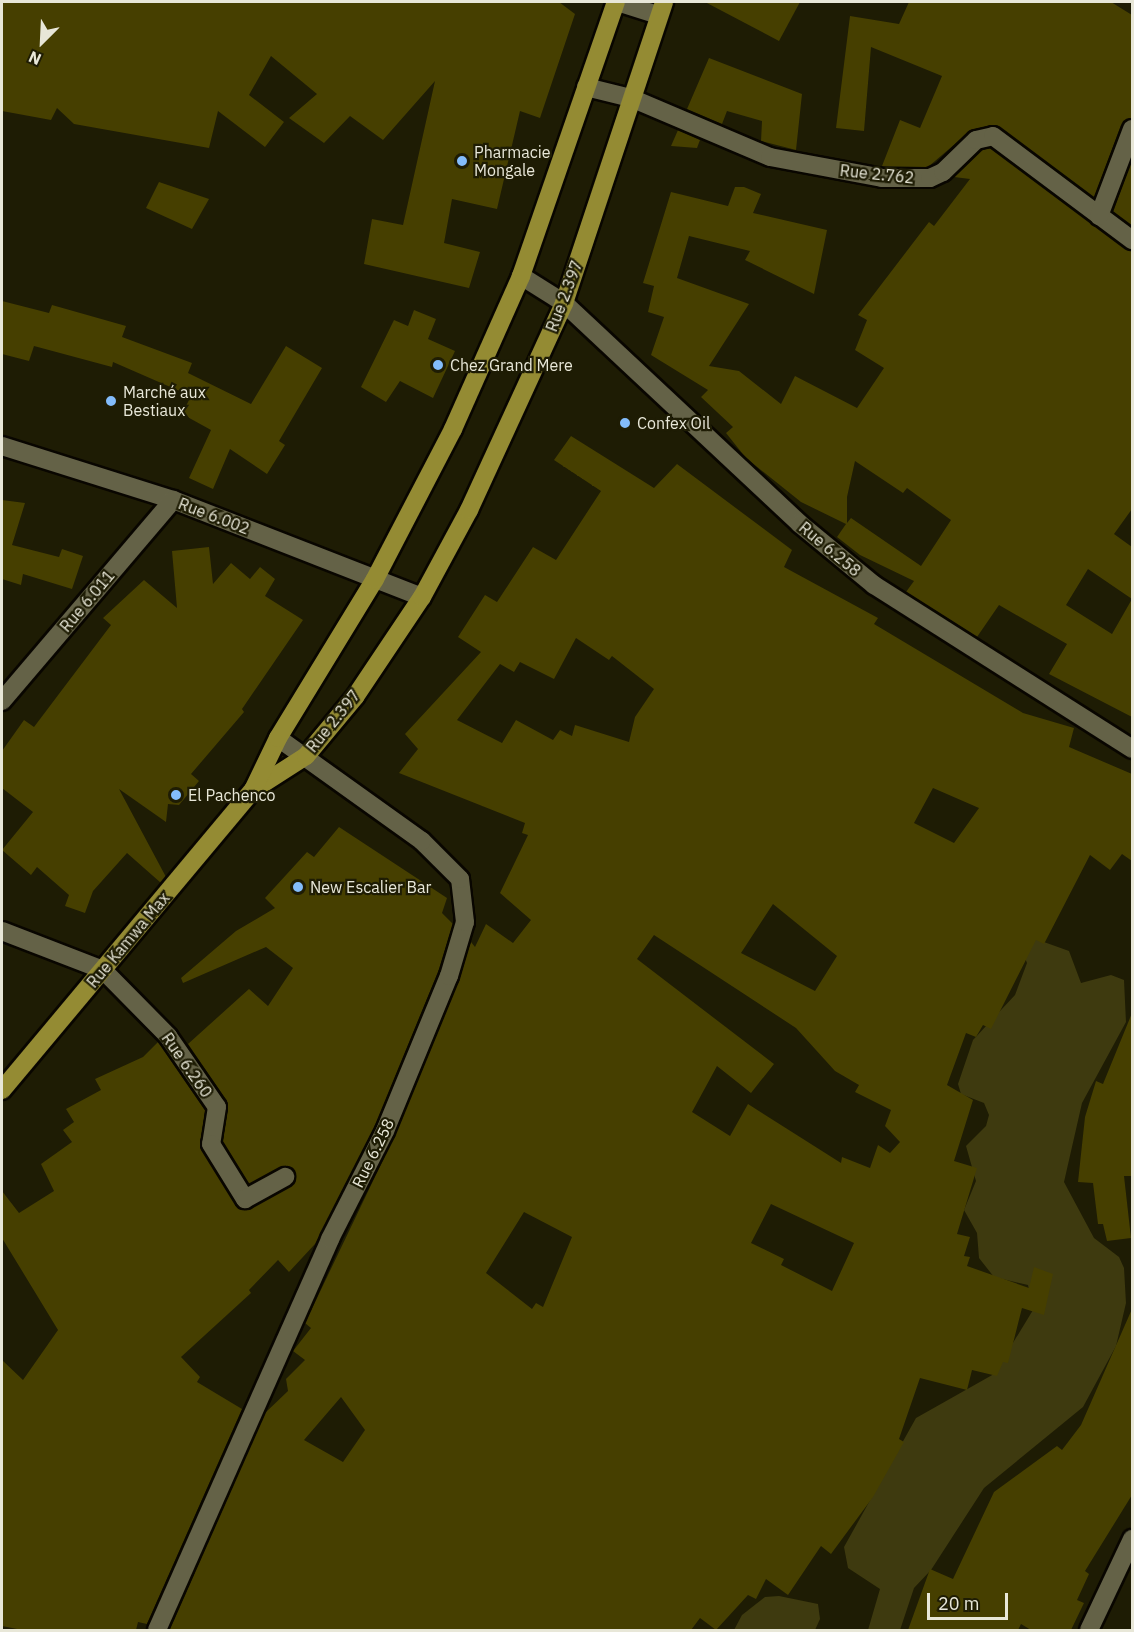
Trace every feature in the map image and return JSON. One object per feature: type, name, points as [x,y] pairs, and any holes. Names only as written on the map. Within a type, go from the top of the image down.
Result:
[{"type":"main road","name":"Rue 2.397","points":[[253,790],[278,738],[375,579],[453,429],[520,276],[616,2]]},
{"type":"main road","name":"Rue 2.397","points":[[253,790],[306,756],[355,697],[422,597],[474,499],[564,303],[661,8]]},
{"type":"main road","name":"Rue Kamwa Max","points":[[2,1090],[253,790]]},
{"type":"street","points":[[616,2],[661,8]]},
{"type":"street","name":"Rue 2.762","points":[[586,87],[631,98],[770,157],[882,178],[930,178],[976,140],[993,136],[1132,240]]},
{"type":"street","points":[[1099,216],[1132,129]]},
{"type":"street","name":"Rue 6.258","points":[[520,276],[564,303],[800,524],[874,585],[1132,749]]},
{"type":"street","name":"Rue 6.002","points":[[2,446],[173,500],[422,597]]},
{"type":"street","name":"Rue 6.011","points":[[4,693],[173,500]]},
{"type":"street","name":"Rue 6.258","points":[[157,1630],[330,1239],[385,1131],[449,976],[465,922],[460,879],[422,841],[278,738]]},
{"type":"street","points":[[2,931],[103,970]]},
{"type":"street","name":"Rue 6.260","points":[[103,970],[168,1036],[217,1107],[211,1144],[245,1199],[285,1177]]},
{"type":"street","points":[[1089,1630],[1132,1539]]},
{"type":"shaded area","points":[[1030,937],[1069,951],[1081,983],[1111,975],[1124,980],[1126,1022],[1082,1103],[1064,1182],[1094,1238],[1119,1257],[1124,1268],[1126,1303],[1116,1346],[1083,1407],[984,1488],[931,1570],[914,1588],[900,1630],[868,1630],[880,1589],[848,1568],[844,1547],[916,1418],[994,1374],[1033,1310],[1028,1285],[994,1277],[979,1258],[977,1233],[964,1210],[976,1181],[966,1146],[986,1126],[989,1115],[984,1103],[961,1094],[958,1084],[973,1040],[1015,995],[1027,963],[1019,943]]},
{"type":"shaded area","points":[[779,1596],[818,1604],[820,1619],[815,1630],[734,1630],[742,1615],[765,1597]]},
{"type":"building","points":[[2,2],[559,2],[575,14],[540,118],[520,111],[497,209],[452,199],[444,243],[480,252],[469,288],[364,264],[372,219],[403,225],[435,81],[383,140],[350,116],[324,143],[289,118],[317,94],[271,56],[249,95],[284,122],[265,147],[218,111],[209,148],[74,124],[57,108],[51,120],[2,111]]},
{"type":"building","points":[[705,2],[800,2],[779,41]]},
{"type":"building","points":[[909,2],[1111,2],[1132,15],[1132,118],[1121,125],[1094,198],[995,125],[969,132],[928,167],[882,166],[900,120],[920,128],[942,76],[871,47],[864,131],[836,128],[850,16],[899,24]]},
{"type":"building","points":[[709,58],[802,94],[796,150],[761,141],[762,121],[727,111],[722,124],[687,109]]},
{"type":"building","points":[[678,130],[700,140],[697,148],[671,146]]},
{"type":"building","points":[[990,148],[1132,251],[1132,509],[1114,534],[1132,547],[1132,599],[1132,717],[1049,674],[1067,644],[999,605],[977,637],[906,592],[914,581],[860,555],[837,537],[846,524],[801,502],[746,458],[726,433],[733,427],[701,397],[708,390],[651,355],[664,317],[648,312],[654,286],[643,283],[671,192],[728,206],[735,187],[744,187],[761,194],[753,213],[827,230],[814,294],[745,260],[750,251],[689,236],[677,278],[749,304],[709,366],[739,371],[781,404],[795,376],[857,408],[884,368],[855,350],[867,320],[858,315],[929,222],[934,226],[970,179],[954,177],[982,150]],"holes":[[[855,461],[903,493],[907,488],[951,520],[921,566],[851,518],[847,523],[847,497]],[[1088,569],[1132,599],[1112,634],[1066,605]]]},
{"type":"building","points":[[1132,159],[1132,226],[1113,212]]},
{"type":"building","points":[[159,182],[209,199],[192,229],[146,208]]},
{"type":"building","points":[[2,301],[49,313],[52,305],[126,326],[122,337],[192,363],[188,373],[251,404],[286,346],[322,368],[279,441],[285,445],[267,474],[230,449],[213,489],[189,478],[211,430],[182,414],[191,396],[113,362],[112,367],[34,346],[29,361],[2,354]]},
{"type":"building","points":[[414,310],[436,319],[428,339],[455,351],[433,398],[400,381],[386,402],[361,387],[394,320],[408,326]]},
{"type":"building","points":[[571,436],[654,488],[677,464],[792,550],[784,567],[878,618],[874,624],[1023,713],[1074,728],[1069,747],[1132,774],[1132,861],[1122,854],[1110,870],[1090,855],[1044,944],[1036,940],[991,1029],[983,1025],[976,1037],[966,1033],[947,1085],[973,1100],[954,1161],[977,1168],[957,1234],[970,1237],[964,1256],[970,1257],[967,1266],[1029,1288],[1034,1267],[1053,1274],[1044,1315],[1022,1308],[1008,1363],[1003,1362],[997,1376],[972,1370],[967,1390],[920,1378],[899,1439],[904,1442],[873,1497],[831,1554],[821,1546],[788,1595],[766,1579],[756,1599],[748,1595],[716,1630],[700,1618],[691,1630],[170,1629],[265,1413],[288,1391],[286,1379],[305,1360],[293,1351],[311,1328],[305,1323],[395,1135],[471,942],[475,947],[486,924],[513,943],[531,920],[500,893],[528,835],[522,833],[525,823],[399,773],[418,749],[405,734],[481,652],[458,637],[485,595],[497,602],[533,547],[556,560],[601,491],[554,460]],"holes":[[[576,638],[609,660],[612,656],[654,689],[635,717],[629,742],[575,725],[572,736],[560,730],[553,740],[516,720],[502,743],[457,720],[500,664],[514,672],[520,662],[554,679]],[[933,788],[979,808],[954,843],[914,823]],[[773,904],[837,956],[815,991],[741,953]],[[654,935],[796,1028],[835,1071],[859,1085],[855,1092],[891,1110],[885,1126],[900,1142],[890,1153],[878,1145],[870,1168],[842,1157],[841,1163],[748,1104],[730,1136],[692,1112],[717,1066],[751,1093],[774,1064],[637,959]],[[771,1204],[854,1243],[832,1291],[781,1265],[784,1259],[751,1243]],[[524,1212],[572,1237],[543,1307],[536,1303],[532,1309],[486,1273]],[[341,1397],[365,1430],[343,1462],[304,1440]]]},
{"type":"building","points":[[2,500],[25,503],[12,545],[59,557],[62,549],[83,556],[72,589],[23,574],[21,585],[2,579]]},
{"type":"building","points":[[209,547],[213,584],[231,563],[250,579],[260,567],[275,579],[265,596],[303,620],[242,709],[244,712],[191,774],[199,781],[179,805],[168,804],[166,822],[119,789],[166,877],[161,883],[127,853],[93,891],[85,913],[65,906],[69,895],[37,867],[31,875],[2,850],[33,812],[2,788],[2,751],[24,720],[34,727],[111,625],[103,618],[144,580],[177,608],[172,551]]},
{"type":"building","points":[[339,827],[447,898],[442,913],[453,924],[438,972],[375,1126],[315,1244],[289,1272],[278,1260],[249,1290],[251,1293],[181,1357],[200,1377],[197,1382],[242,1409],[147,1624],[138,1622],[136,1630],[22,1630],[2,1626],[2,1360],[23,1380],[58,1330],[2,1238],[2,1191],[19,1213],[54,1191],[41,1164],[72,1142],[63,1130],[74,1122],[66,1109],[101,1090],[95,1079],[143,1057],[158,1042],[205,1110],[201,1149],[236,1205],[250,1209],[294,1183],[295,1171],[285,1166],[249,1184],[223,1142],[227,1101],[188,1044],[249,989],[268,1006],[293,968],[266,947],[183,983],[181,978],[236,931],[275,908],[265,898],[307,852],[314,857]]},
{"type":"building","points":[[1132,1013],[1132,1176],[1124,1176],[1131,1238],[1107,1241],[1103,1224],[1098,1224],[1093,1183],[1078,1182],[1085,1117],[1096,1081],[1103,1084]]},
{"type":"building","points":[[1132,1309],[1132,1495],[1085,1571],[1089,1574],[1077,1600],[1084,1603],[1071,1630],[1031,1630],[1021,1624],[1018,1630],[908,1630],[930,1569],[953,1579],[994,1492],[1057,1446],[1062,1450],[1081,1425]]},
{"type":"place","name":"Pharmacie Mongale","points":[[462,161]]},
{"type":"place","name":"Chez Grand Mere","points":[[438,365]]},
{"type":"place","name":"Marché aux Bestiaux","points":[[111,401]]},
{"type":"place","name":"Confex Oil","points":[[625,423]]},
{"type":"place","name":"El Pachenco","points":[[176,795]]},
{"type":"place","name":"New Escalier Bar","points":[[298,887]]}]
